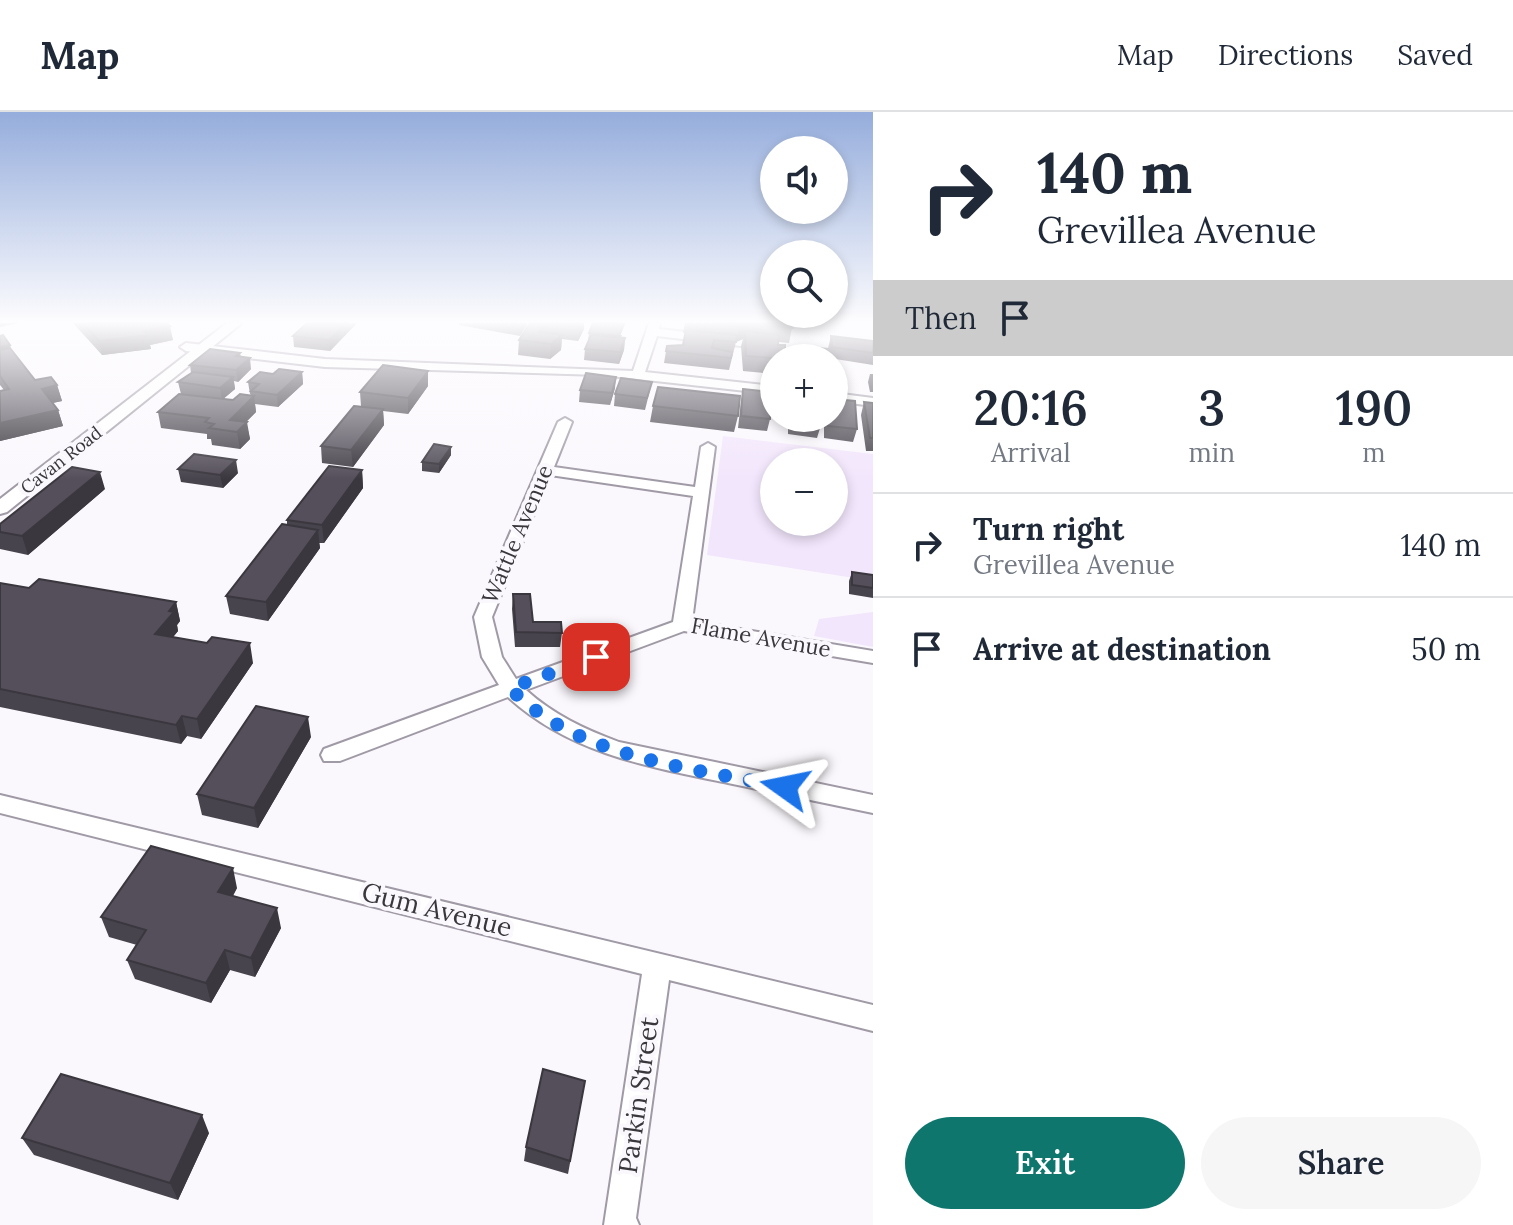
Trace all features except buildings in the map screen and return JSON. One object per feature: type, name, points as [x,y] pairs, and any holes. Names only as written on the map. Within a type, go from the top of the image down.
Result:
[{"type":"main road","name":"Cavan Road","points":[[0,488],[157,375]]},
{"type":"main road","name":"Cavan Road","points":[[0,508],[162,375]]},
{"type":"street","points":[[638,375],[760,388]]},
{"type":"street","points":[[848,399],[873,402]]},
{"type":"street","name":"Wattle Avenue","points":[[565,422],[483,617],[484,636],[497,670],[510,688],[570,731],[640,757],[873,804]]},
{"type":"street","name":"Flame Avenue","points":[[708,447],[682,625],[873,657]]},
{"type":"street","points":[[546,464],[702,485]]},
{"type":"street","points":[[332,755],[682,625]]},
{"type":"street","name":"Gum Avenue","points":[[0,804],[873,1018]]},
{"type":"street","name":"Parkin Street","points":[[622,1225],[619,1221],[657,964]]},
{"type":"shaded area","points":[[723,436],[823,448],[760,448],[760,536],[848,536],[848,451],[873,454],[873,581],[707,555]]},
{"type":"shaded area","points":[[873,612],[873,647],[814,636],[819,619]]},
{"type":"route","points":[[596,657],[510,688],[543,715],[570,731],[604,745],[640,757],[785,787]]}]
